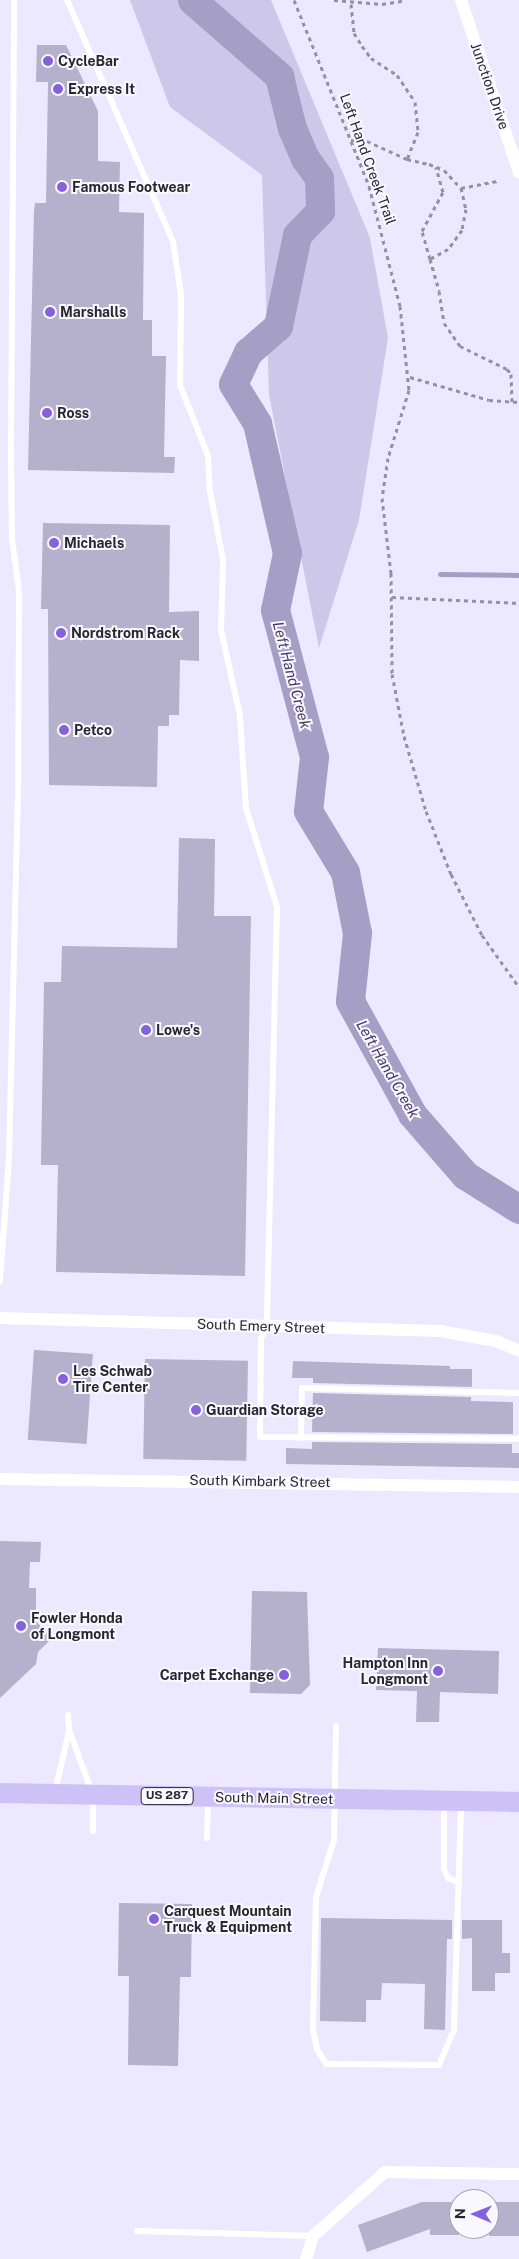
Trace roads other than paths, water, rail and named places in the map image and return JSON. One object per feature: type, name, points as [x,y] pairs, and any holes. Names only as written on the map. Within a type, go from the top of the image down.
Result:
[{"type":"main road","name":"South Main Street","points":[[0,1793],[519,1802]]},
{"type":"street","name":"Junction Drive","points":[[461,0],[519,172]]},
{"type":"street","name":"South Emery Street","points":[[0,1318],[440,1331],[496,1341],[519,1351]]},
{"type":"street","name":"South Kimbark Street","points":[[0,1479],[519,1487]]},
{"type":"street","points":[[306,2259],[314,2236],[385,2172],[519,2174]]},
{"type":"lane","points":[[0,1281],[9,1159],[18,803],[19,590],[12,539],[11,451],[14,0]]},
{"type":"lane","points":[[67,0],[173,242],[181,294],[180,385],[208,456],[210,491],[223,560],[221,630],[240,716],[246,808],[277,907],[267,1326],[261,1339],[260,1437],[519,1439]]},
{"type":"lane","points":[[301,1438],[302,1388],[519,1393]]},
{"type":"lane","points":[[68,1716],[69,1730],[93,1795],[92,1831]]},
{"type":"lane","points":[[336,1726],[334,1840],[316,1897],[313,2029],[317,2049],[326,2064],[439,2065],[454,2029],[459,1882],[452,1801]]},
{"type":"lane","points":[[54,1794],[69,1730]]},
{"type":"lane","points":[[207,1838],[208,1797]]},
{"type":"lane","points":[[452,1801],[444,1869],[448,1878],[459,1882]]},
{"type":"lane","points":[[136,2231],[314,2236]]},
{"type":"waterway","name":"Left Hand Creek","points":[[192,0],[279,76],[292,128],[305,158],[319,178],[320,211],[297,235],[278,326],[248,352],[233,384],[257,423],[287,553],[275,610],[314,757],[308,811],[345,872],[357,933],[350,1001],[412,1114],[465,1175],[519,1209]]},
{"type":"waterway","points":[[440,574],[519,575]]},
{"type":"place","name":"CycleBar","points":[[48,61]]},
{"type":"place","name":"Express It","points":[[58,89]]},
{"type":"place","name":"Famous Footwear","points":[[62,187]]},
{"type":"place","name":"Marshalls","points":[[50,312]]},
{"type":"place","name":"Ross","points":[[47,413]]},
{"type":"place","name":"Michaels","points":[[54,543]]},
{"type":"place","name":"Nordstrom Rack","points":[[61,633]]},
{"type":"place","name":"Petco","points":[[64,730]]},
{"type":"place","name":"Lowe's","points":[[146,1030]]},
{"type":"place","name":"Les Schwab Tire Center","points":[[63,1379]]},
{"type":"place","name":"Guardian Storage","points":[[196,1410]]},
{"type":"place","name":"Fowler Honda of Longmont","points":[[21,1626]]},
{"type":"place","name":"Hampton Inn Longmont","points":[[438,1671]]},
{"type":"place","name":"Carpet Exchange","points":[[284,1675]]},
{"type":"place","name":"Carquest Mountain Truck & Equipment","points":[[154,1919]]}]
